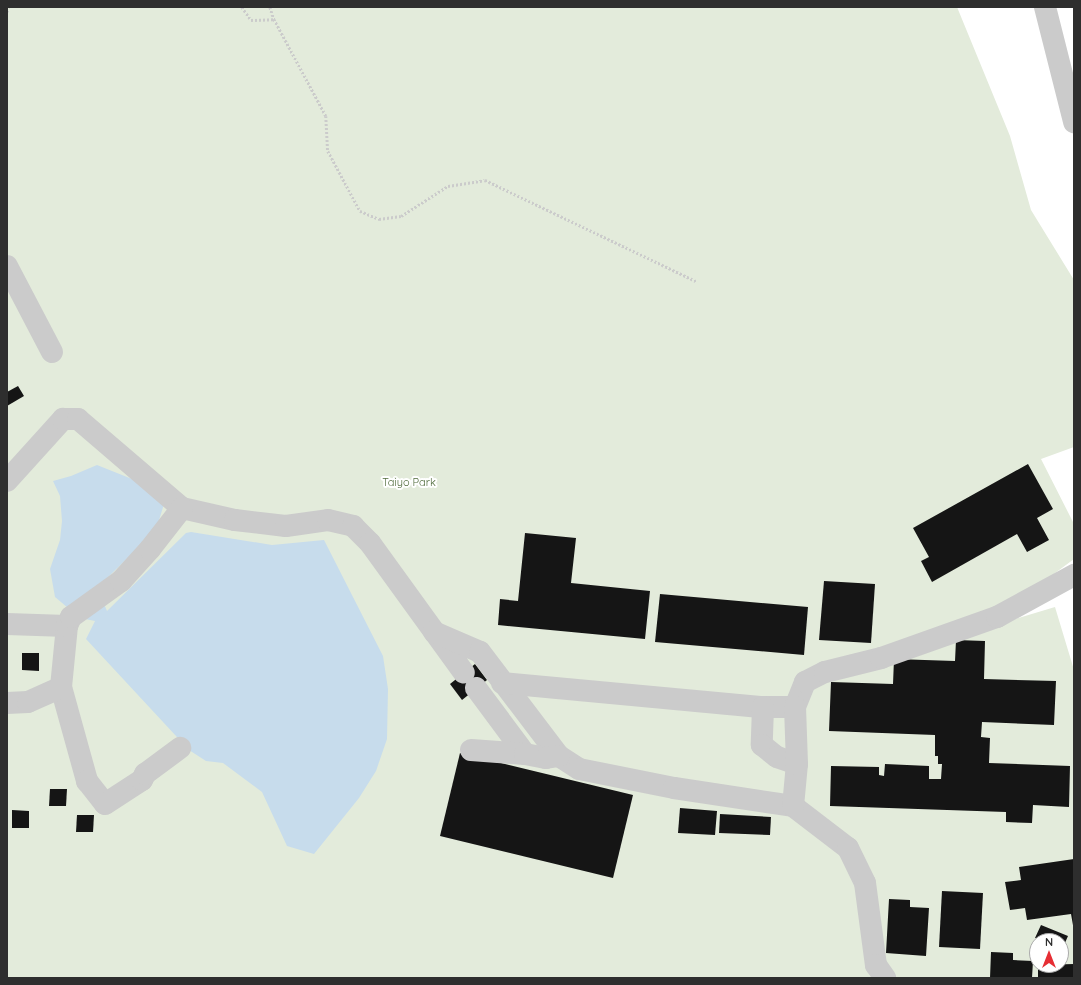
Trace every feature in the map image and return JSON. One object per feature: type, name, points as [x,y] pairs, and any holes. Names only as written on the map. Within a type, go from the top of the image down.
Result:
[{"type":"street","points":[[1045,7],[1074,122]]},
{"type":"street","points":[[7,266],[52,352]]},
{"type":"street","points":[[7,481],[64,419],[78,419],[182,508],[235,520],[286,526],[328,520],[353,526],[370,543],[524,754]]},
{"type":"street","points":[[7,624],[43,627],[69,622],[121,580],[150,549],[182,508]]},
{"type":"street","points":[[793,806],[797,764],[795,707],[805,682],[825,672],[881,658],[997,617],[1074,575]]},
{"type":"street","points":[[69,622],[61,687],[87,781],[105,804],[142,780],[145,774],[180,748]]},
{"type":"street","points":[[434,632],[480,652],[502,683],[559,756],[579,769],[674,788],[793,806],[848,848],[865,883],[876,965],[886,978]]},
{"type":"street","points":[[502,683],[763,707],[795,707]]},
{"type":"street","points":[[7,703],[28,702],[61,687]]},
{"type":"street","points":[[763,707],[762,745],[777,757],[797,764]]},
{"type":"street","points":[[470,750],[524,754],[546,758],[559,756]]},
{"type":"path","points":[[7,12],[8,7]]},
{"type":"path","points":[[242,7],[251,20],[274,19]]},
{"type":"path","points":[[270,7],[274,19],[326,116],[328,151],[360,211],[379,219],[401,216],[448,186],[485,180],[696,280]]},
{"type":"green space","name":"Taiyo Park","points":[[7,7],[957,7],[1010,136],[1031,210],[1074,280],[1074,447],[1041,459],[1074,524],[1074,559],[1039,585],[1002,623],[1055,607],[1074,670],[1074,978],[7,978]]},
{"type":"water","points":[[97,465],[132,479],[164,504],[156,530],[97,588],[107,611],[186,533],[191,532],[272,545],[324,540],[383,656],[388,689],[387,739],[376,771],[359,798],[314,854],[287,846],[262,792],[223,763],[206,761],[189,750],[86,639],[95,621],[80,618],[55,597],[50,569],[60,540],[62,521],[60,496],[53,481],[71,476]]},
{"type":"building","points":[[18,386],[24,396],[7,406],[7,392]]},
{"type":"building","points":[[1028,464],[1053,509],[1037,518],[1049,540],[1027,552],[1017,534],[932,582],[921,561],[929,557],[913,528]]},
{"type":"building","points":[[525,533],[576,538],[571,583],[650,591],[645,639],[498,625],[500,599],[518,601]]},
{"type":"building","points":[[824,581],[875,584],[871,643],[819,640]]},
{"type":"building","points":[[660,594],[808,607],[804,655],[655,642]]},
{"type":"building","points":[[956,640],[985,641],[984,679],[1056,681],[1054,725],[982,722],[981,737],[990,738],[989,763],[1070,766],[1069,807],[1033,805],[1032,823],[1006,822],[1006,812],[830,806],[831,766],[879,767],[879,775],[884,776],[885,764],[929,766],[929,779],[941,779],[942,764],[938,764],[938,756],[935,756],[935,735],[829,731],[831,682],[893,684],[894,659],[955,661]]},
{"type":"building","points":[[22,653],[39,653],[39,671],[22,670]]},
{"type":"building","points":[[475,664],[487,680],[462,700],[450,684]]},
{"type":"building","points":[[460,753],[633,795],[613,878],[440,836]]},
{"type":"building","points":[[50,789],[67,789],[66,806],[49,806]]},
{"type":"building","points":[[680,808],[717,811],[715,835],[678,833]]},
{"type":"building","points":[[12,810],[29,811],[29,828],[12,828]]},
{"type":"building","points":[[720,814],[771,817],[770,835],[719,833]]},
{"type":"building","points":[[77,815],[94,815],[93,832],[76,832]]},
{"type":"building","points":[[1074,859],[1074,931],[1071,914],[1027,920],[1025,908],[1010,910],[1005,882],[1021,880],[1019,867]]},
{"type":"building","points":[[942,891],[983,893],[980,949],[939,947]]},
{"type":"building","points":[[889,899],[910,900],[910,907],[929,908],[926,956],[886,953]]},
{"type":"building","points":[[1041,925],[1061,933],[1037,933]]},
{"type":"building","points":[[991,952],[1013,953],[1013,960],[1029,961],[1029,973],[1032,973],[1032,978],[990,978]]},
{"type":"building","points":[[1069,964],[1074,964],[1074,978],[1038,978],[1038,973],[1069,973]]}]
